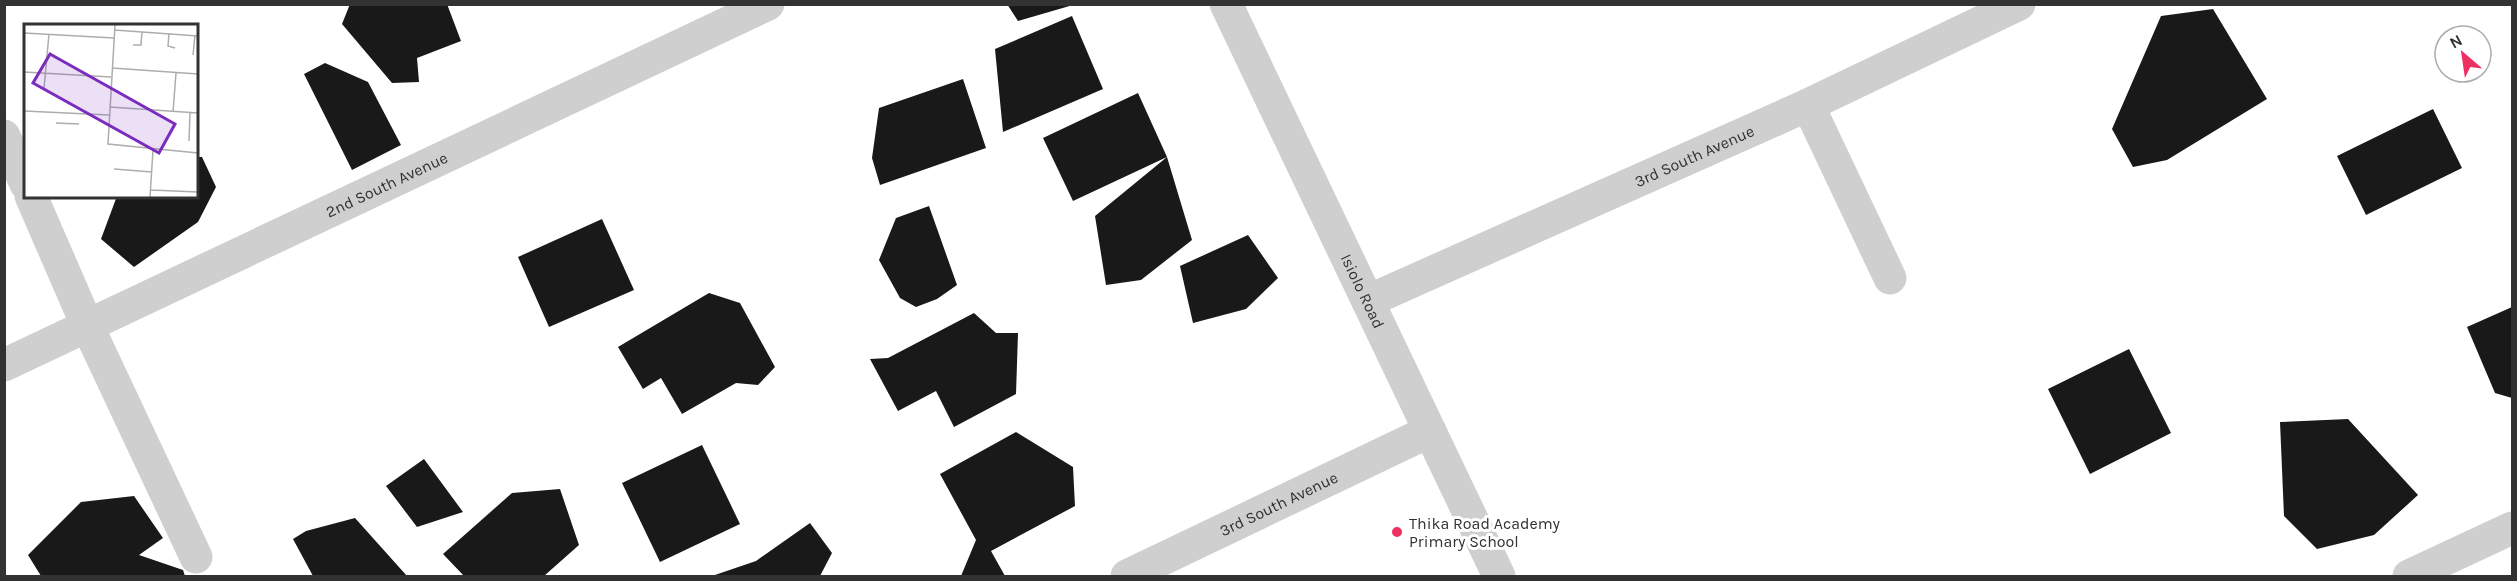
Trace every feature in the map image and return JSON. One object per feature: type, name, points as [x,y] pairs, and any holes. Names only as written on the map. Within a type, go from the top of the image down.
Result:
[{"type":"street","name":"2nd South Avenue","points":[[4,364],[712,16],[768,4]]},
{"type":"street","name":"Isiolo Road","points":[[1226,4],[1499,576]]},
{"type":"street","name":"3rd South Avenue","points":[[1368,301],[1808,105],[2019,4]]},
{"type":"street","points":[[1808,105],[1890,278]]},
{"type":"street","points":[[4,136],[24,180]]},
{"type":"street","points":[[32,198],[87,325],[196,557]]},
{"type":"street","name":"3rd South Avenue","points":[[1127,576],[1430,431]]},
{"type":"street","points":[[2409,576],[2512,528]]},
{"type":"building","points":[[350,4],[447,4],[461,41],[417,58],[419,82],[392,83],[342,24]]},
{"type":"building","points":[[1007,4],[1073,4],[1073,5],[1018,21]]},
{"type":"building","points":[[2213,9],[2267,99],[2167,160],[2133,167],[2112,129],[2161,16]]},
{"type":"building","points":[[1072,16],[1103,89],[1003,132],[995,49]]},
{"type":"building","points":[[325,63],[368,82],[401,145],[352,170],[304,74]]},
{"type":"building","points":[[963,79],[986,148],[880,185],[872,158],[879,108]]},
{"type":"building","points":[[1138,93],[1167,157],[1073,201],[1043,138]]},
{"type":"building","points":[[2433,109],[2462,168],[2366,215],[2337,156]]},
{"type":"building","points":[[198,157],[202,157],[216,187],[198,222],[134,267],[101,239],[116,198],[198,198]]},
{"type":"building","points":[[1167,157],[1192,240],[1141,280],[1106,285],[1095,216]]},
{"type":"building","points":[[929,206],[957,285],[937,299],[916,307],[900,298],[879,260],[896,218]]},
{"type":"building","points":[[602,219],[634,290],[549,327],[518,257]]},
{"type":"building","points":[[1248,235],[1278,278],[1246,309],[1193,323],[1180,266]]},
{"type":"building","points":[[709,293],[740,303],[775,367],[758,385],[736,383],[682,414],[661,378],[643,389],[618,347]]},
{"type":"building","points":[[2512,307],[2512,398],[2495,393],[2467,327]]},
{"type":"building","points":[[974,313],[996,333],[1018,333],[1016,394],[954,427],[936,391],[898,411],[870,359],[888,358]]},
{"type":"building","points":[[2129,349],[2171,433],[2090,474],[2048,389]]},
{"type":"building","points":[[2348,419],[2418,495],[2374,535],[2317,549],[2284,516],[2280,422]]},
{"type":"building","points":[[1016,432],[1073,467],[1075,506],[991,551],[1005,576],[961,576],[976,540],[940,474]]},
{"type":"building","points":[[702,445],[740,524],[660,562],[622,483]]},
{"type":"building","points":[[424,459],[463,512],[417,527],[386,486]]},
{"type":"building","points":[[560,489],[579,545],[544,576],[464,576],[443,554],[512,493]]},
{"type":"building","points":[[134,496],[163,538],[139,555],[183,570],[185,576],[41,576],[28,555],[81,502]]},
{"type":"building","points":[[355,518],[407,576],[313,576],[293,539],[306,531]]},
{"type":"building","points":[[810,523],[832,553],[820,576],[712,576],[756,561]]},
{"type":"place","name":"Thika Road Academy Primary School","points":[[1397,532]]}]
